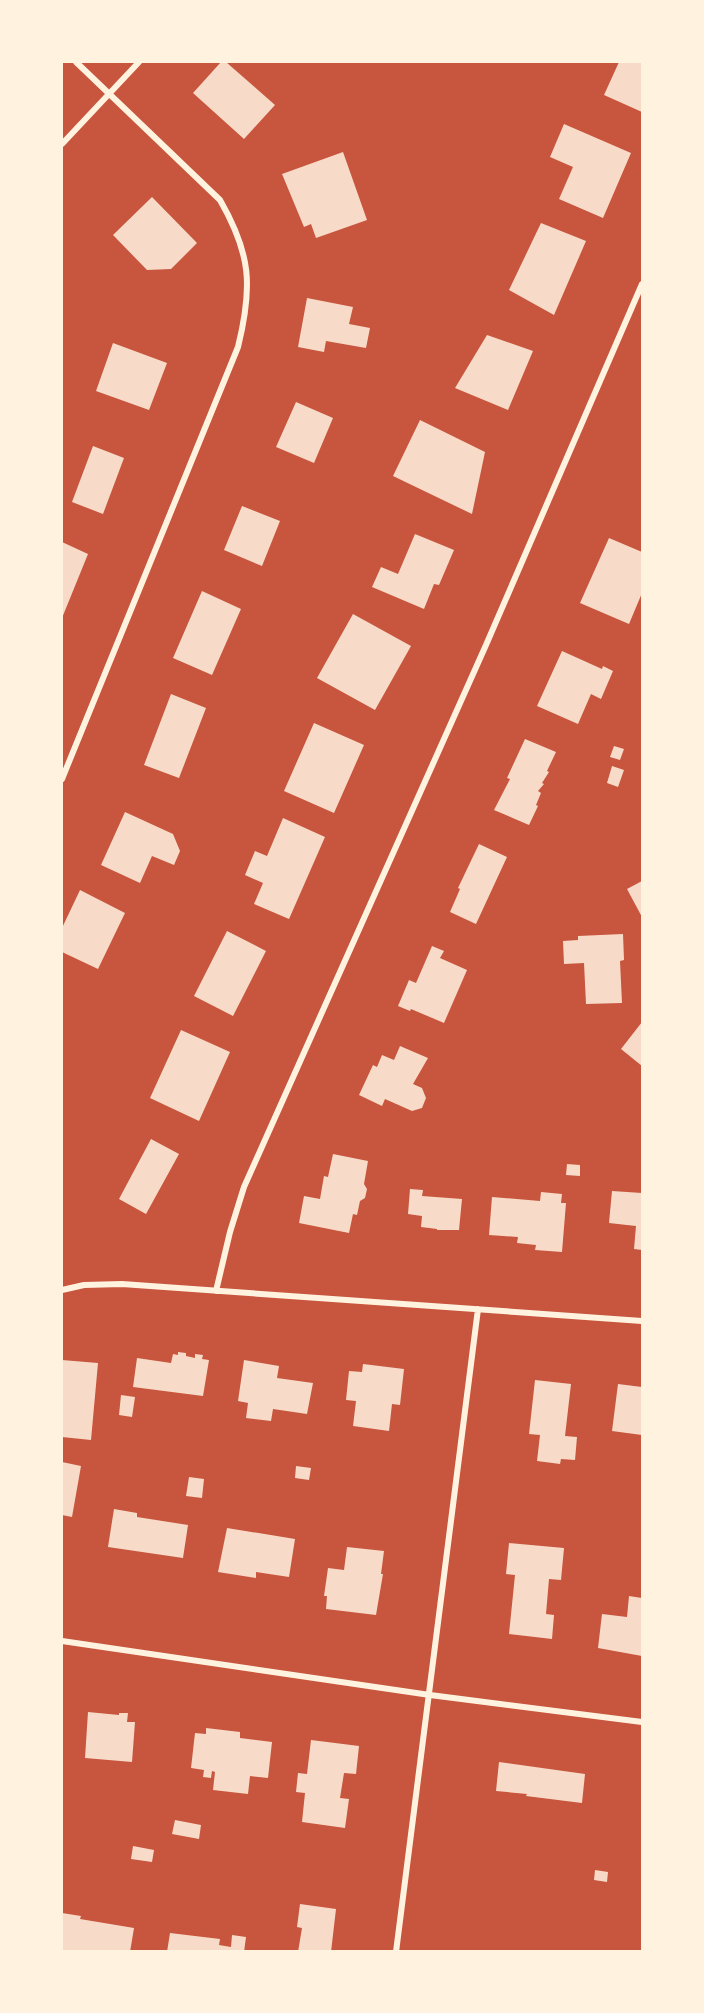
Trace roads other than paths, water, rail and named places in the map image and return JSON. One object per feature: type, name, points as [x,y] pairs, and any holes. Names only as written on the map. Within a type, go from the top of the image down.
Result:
[{"type":"street","points":[[62,779],[237,347],[245,318],[248,286],[245,255],[235,227],[220,200],[76,62]]},
{"type":"street","points":[[62,144],[139,62]]},
{"type":"street","points":[[216,1291],[230,1232],[244,1188],[481,656],[642,284]]},
{"type":"street","points":[[62,1290],[84,1285],[122,1284],[642,1321]]},
{"type":"street","points":[[396,1952],[478,1309]]},
{"type":"street","points":[[62,1641],[430,1695],[642,1722]]}]
